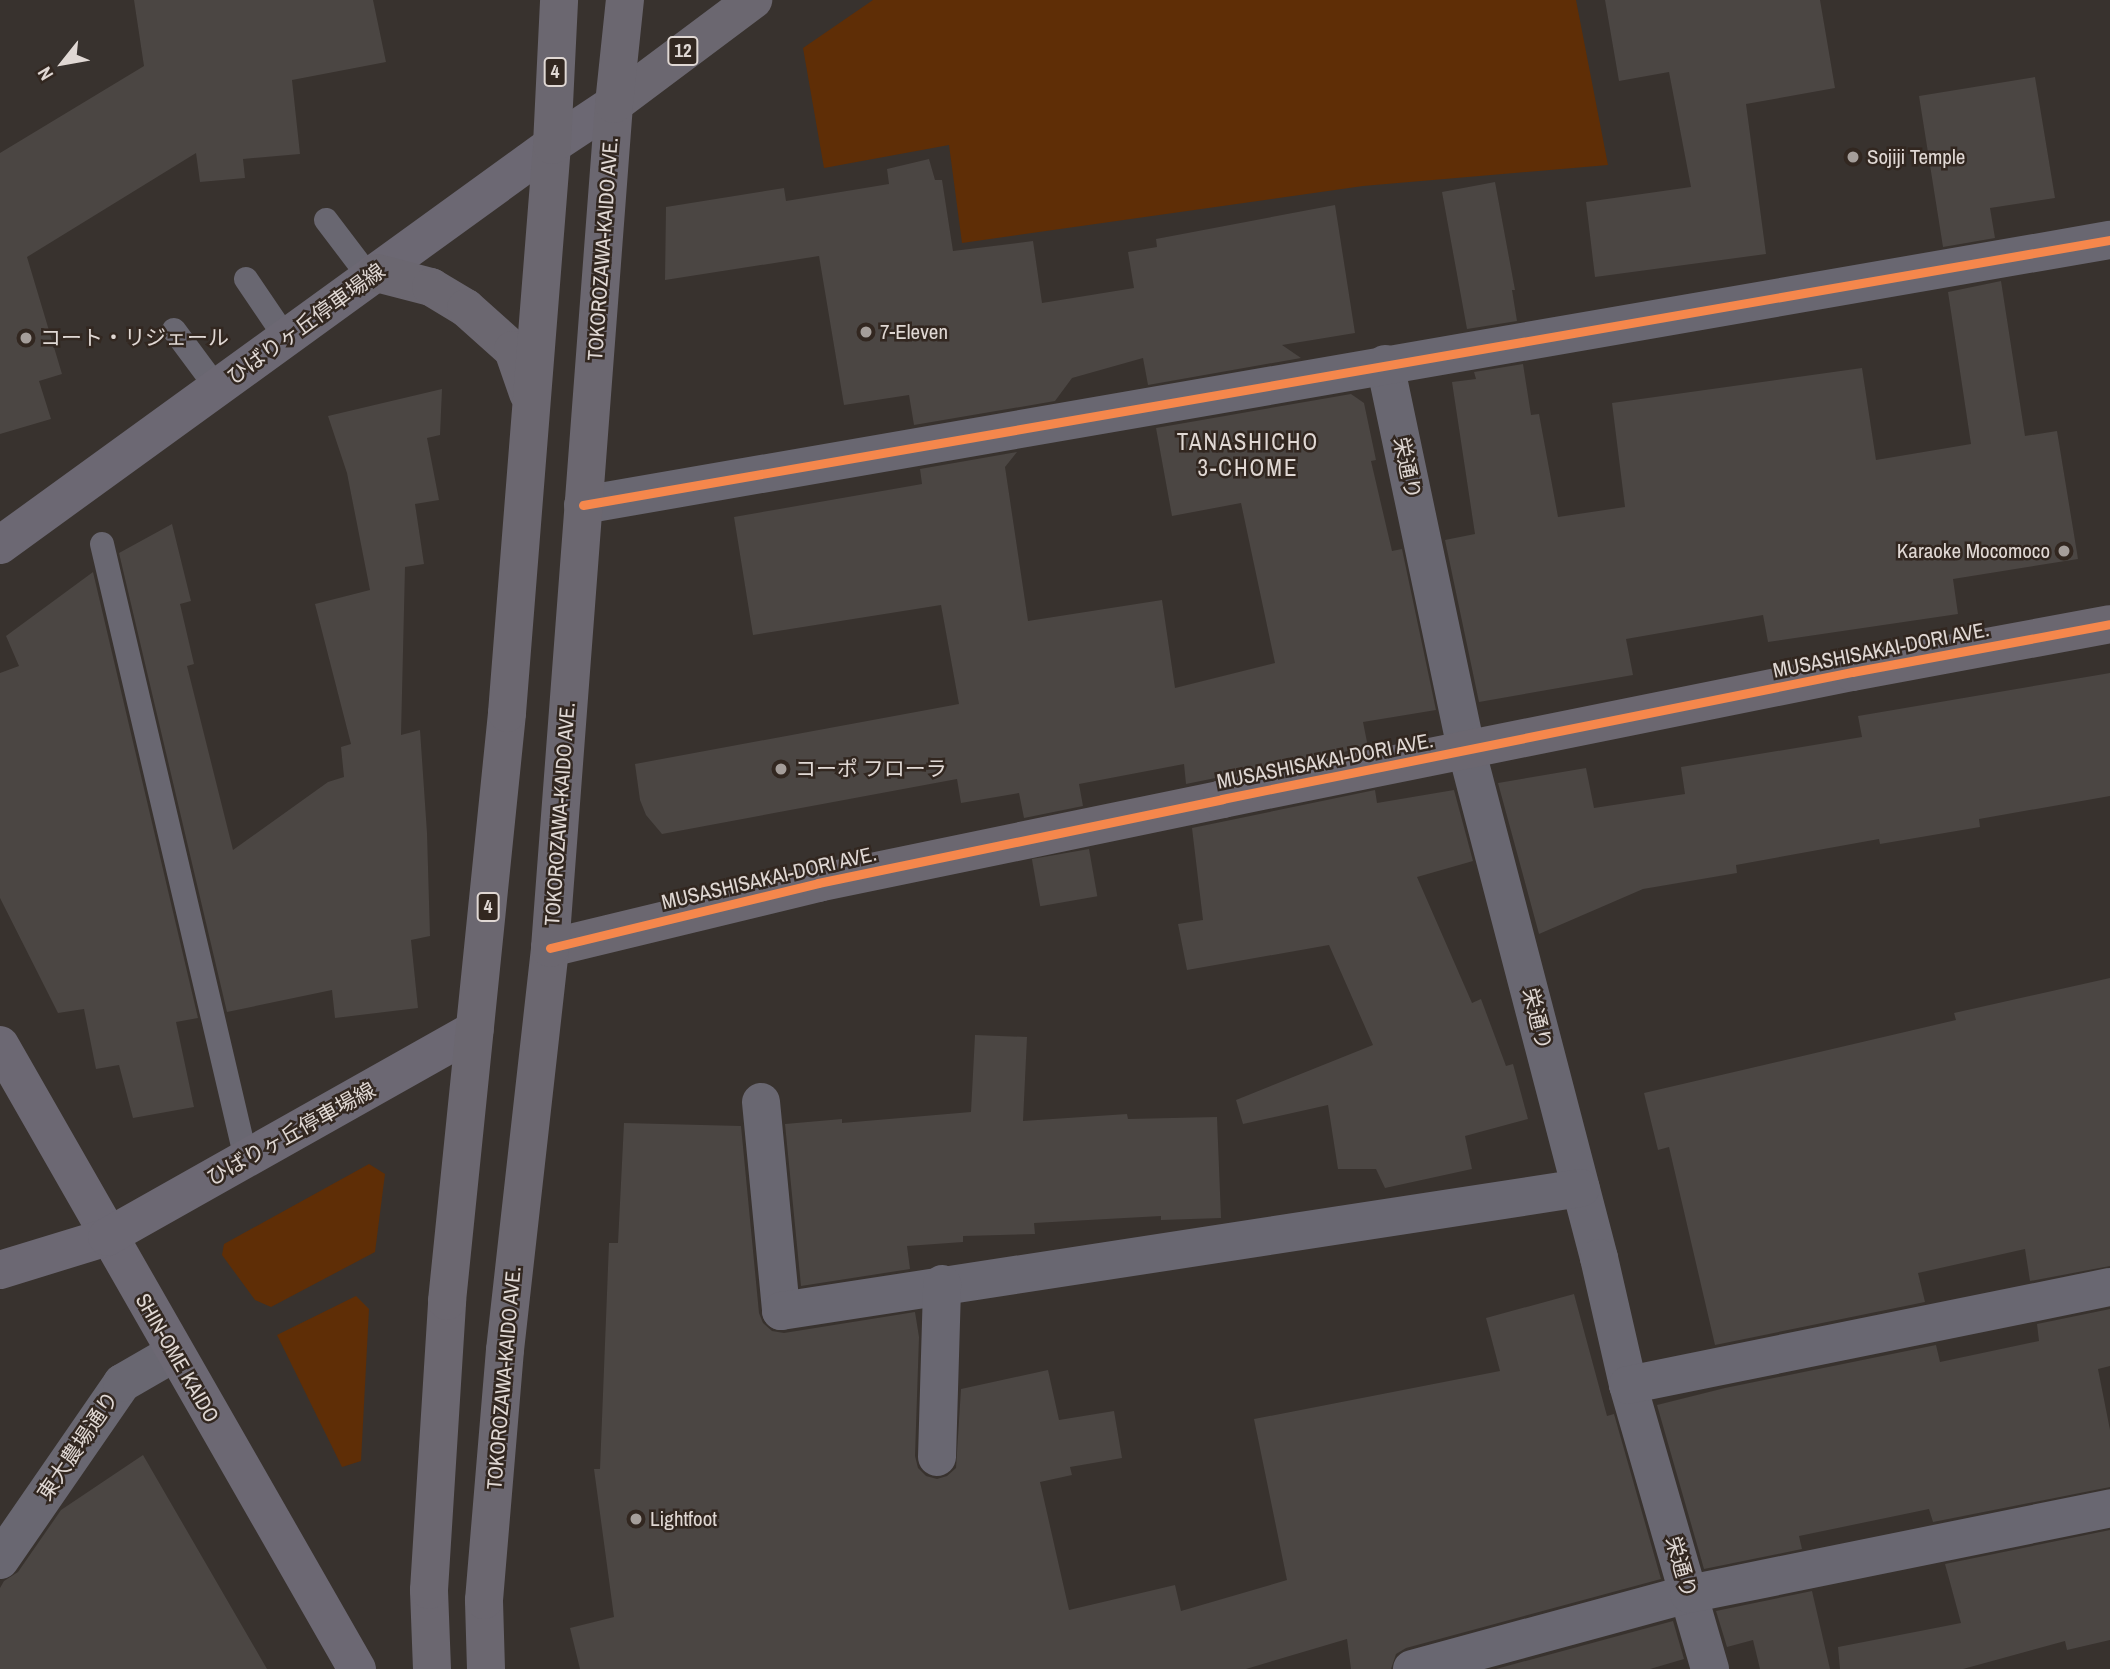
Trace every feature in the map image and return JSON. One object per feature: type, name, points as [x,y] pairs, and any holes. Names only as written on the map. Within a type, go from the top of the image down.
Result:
[{"type":"main road","name":"4","points":[[432,1669],[429,1590],[447,1301],[507,713],[552,145],[559,0]]},
{"type":"main road","name":"TOKOROZAWA-KAIDO AVE.","points":[[486,1669],[484,1600],[504,1364],[550,948],[614,104],[625,0]]},
{"type":"main road","name":"12","points":[[614,104],[753,0]]},
{"type":"main road","name":"ひばりヶ丘停車場線","points":[[0,545],[552,145],[614,104]]},
{"type":"main road","points":[[373,275],[431,287],[466,308],[513,350],[531,401]]},
{"type":"main road","name":"MUSASHISAKAI-DORI AVE.","points":[[550,948],[818,883],[1222,799],[1467,752],[1852,672],[2110,624]]},
{"type":"main road","name":"ひばりヶ丘停車場線","points":[[0,1270],[107,1237],[475,1030]]},
{"type":"main road","name":"SHIN-OME KAIDO","points":[[0,1045],[107,1237],[357,1669]]},
{"type":"street","points":[[583,505],[2110,240]]},
{"type":"street","name":"栄通り","points":[[1385,364],[1467,752],[1581,1188],[1628,1385],[1710,1669]]},
{"type":"street","points":[[761,1102],[781,1311],[942,1284],[1581,1188]]},
{"type":"street","points":[[937,1457],[942,1284]]},
{"type":"street","points":[[1628,1385],[2110,1287]]},
{"type":"street","name":"東大農場通り","points":[[0,1560],[122,1382],[174,1353]]},
{"type":"street","points":[[1412,1669],[1689,1594],[2110,1508]]},
{"type":"lane","points":[[326,220],[373,275]]},
{"type":"lane","points":[[246,279],[286,338]]},
{"type":"lane","points":[[174,330],[218,388]]},
{"type":"lane","points":[[102,544],[246,1159]]},
{"type":"shaded area","points":[[873,0],[1576,0],[1608,165],[1363,186],[962,243],[949,145],[824,168],[803,48]]},
{"type":"shaded area","points":[[369,1164],[385,1174],[375,1252],[271,1307],[255,1300],[222,1255],[224,1244]]},
{"type":"shaded area","points":[[356,1296],[369,1309],[361,1461],[342,1467],[277,1335]]},
{"type":"building","points":[[134,0],[373,0],[386,62],[292,80],[300,154],[243,159],[245,178],[200,182],[196,153],[27,257],[62,374],[39,381],[51,419],[0,434],[0,153],[144,66]]},
{"type":"building","points":[[1605,0],[1820,0],[1835,88],[1746,104],[1766,254],[1595,277],[1586,202],[1691,187],[1669,72],[1619,81]]},
{"type":"building","points":[[2035,77],[2055,198],[1990,208],[1995,238],[1943,247],[1919,96]]},
{"type":"building","points":[[929,159],[935,180],[942,180],[953,251],[1033,241],[1042,303],[1134,288],[1128,252],[1157,247],[1156,239],[1335,205],[1355,333],[1282,345],[1301,358],[1148,385],[1143,358],[1072,378],[1055,401],[914,425],[909,395],[844,405],[819,256],[665,280],[666,207],[784,188],[786,201],[889,184],[887,169]]},
{"type":"building","points":[[1495,182],[1515,290],[1512,290],[1517,321],[1467,329],[1442,192]]},
{"type":"building","points":[[2001,281],[2025,436],[2057,431],[2078,559],[1953,579],[1958,614],[1768,642],[1763,615],[1626,639],[1633,675],[1479,702],[1445,540],[1475,534],[1452,382],[1476,379],[1474,372],[1523,364],[1531,415],[1539,414],[1558,517],[1625,507],[1612,403],[1862,368],[1876,460],[1971,444],[1948,292]]},
{"type":"building","points":[[442,389],[440,435],[427,438],[439,500],[415,504],[424,564],[405,567],[401,735],[420,730],[427,833],[430,936],[411,940],[418,1008],[335,1018],[332,990],[227,1012],[119,553],[172,524],[191,601],[180,604],[194,664],[187,666],[233,850],[328,782],[344,777],[341,747],[351,744],[315,604],[370,590],[347,473],[328,416]]},
{"type":"building","points":[[1351,394],[1364,403],[1376,460],[1371,461],[1392,551],[1402,549],[1436,710],[1363,722],[1368,747],[1186,784],[1184,764],[1079,784],[1083,806],[1024,818],[1019,793],[961,803],[957,779],[662,834],[646,815],[640,800],[635,764],[959,704],[941,605],[753,635],[734,517],[922,484],[920,469],[1017,452],[1005,467],[1028,621],[1162,600],[1175,688],[1275,663],[1241,503],[1172,516],[1156,428]]},
{"type":"building","points":[[93,572],[198,1018],[176,1022],[194,1107],[133,1118],[119,1065],[96,1069],[84,1009],[58,1013],[0,898],[0,673],[19,666],[6,636]]},
{"type":"building","points":[[2110,673],[2110,796],[1979,819],[1980,827],[1880,844],[1879,839],[1736,865],[1737,873],[1643,889],[1539,934],[1498,783],[1586,768],[1594,808],[1685,794],[1681,767],[1862,737],[1858,716]]},
{"type":"building","points":[[1375,790],[1377,803],[1454,790],[1473,861],[1417,877],[1472,1003],[1481,999],[1506,1066],[1513,1064],[1528,1119],[1465,1136],[1472,1169],[1385,1188],[1376,1169],[1338,1169],[1328,1105],[1243,1124],[1236,1100],[1373,1045],[1329,945],[1187,970],[1178,924],[1203,920],[1192,828]]},
{"type":"building","points":[[1089,849],[1097,896],[1040,906],[1032,859]]},
{"type":"building","points":[[2110,978],[2110,1266],[2030,1281],[2025,1249],[1918,1273],[1925,1302],[1715,1345],[1669,1147],[1658,1150],[1644,1093],[1956,1020],[1954,1013]]},
{"type":"building","points":[[975,1035],[1027,1037],[1023,1121],[1127,1114],[1128,1119],[1217,1117],[1221,1218],[1161,1220],[1161,1216],[1034,1223],[1035,1234],[963,1236],[963,1242],[907,1246],[910,1269],[801,1286],[785,1124],[842,1119],[842,1123],[971,1112]]},
{"type":"building","points":[[624,1123],[741,1126],[759,1313],[763,1323],[772,1331],[784,1333],[915,1312],[919,1337],[915,1456],[918,1468],[926,1476],[937,1479],[947,1476],[956,1468],[961,1389],[1048,1370],[1059,1420],[1114,1411],[1122,1458],[1070,1467],[1072,1475],[1040,1482],[1069,1610],[1175,1585],[1181,1611],[1287,1580],[1254,1419],[1500,1371],[1486,1318],[1574,1294],[1607,1416],[1614,1414],[1661,1579],[1406,1648],[1396,1654],[1391,1669],[1351,1669],[1347,1639],[1246,1669],[580,1669],[570,1628],[614,1617],[594,1469],[600,1469],[609,1243],[618,1243]]},
{"type":"building","points":[[2110,1309],[2110,1366],[2098,1369],[2110,1430],[2110,1487],[1933,1522],[1929,1509],[1799,1536],[1802,1549],[1704,1569],[1657,1405],[1725,1388],[1936,1345],[1940,1362],[2039,1341],[2037,1324]]},
{"type":"building","points":[[143,1455],[267,1669],[0,1669],[0,1588],[4,1581],[18,1572],[61,1510]]},
{"type":"building","points":[[2110,1530],[2110,1640],[2067,1650],[2065,1641],[1963,1669],[1840,1669],[1838,1647],[1961,1623],[1945,1564]]},
{"type":"building","points":[[1812,1591],[1830,1669],[1760,1669],[1753,1640],[1727,1647],[1716,1611]]},
{"type":"building","points":[[1673,1621],[1684,1659],[1650,1669],[1496,1669]]},
{"type":"cycle path","points":[[583,505],[2110,240]]},
{"type":"cycle path","points":[[550,948],[818,883],[1222,799],[1852,672],[2110,624]]},
{"type":"place","name":"Sojiji Temple","points":[[1853,157]]},
{"type":"place","name":"7-Eleven","points":[[866,332]]},
{"type":"place","name":"コート・リジェール","points":[[26,338]]},
{"type":"place","name":"Karaoke Mocomoco","points":[[2064,551]]},
{"type":"place","name":"コーポ フローラ","points":[[781,769]]},
{"type":"place","name":"Lightfoot","points":[[636,1519]]},
{"type":"district","name":"TANASHICHO 3-CHOME","points":[[1248,455]]}]
